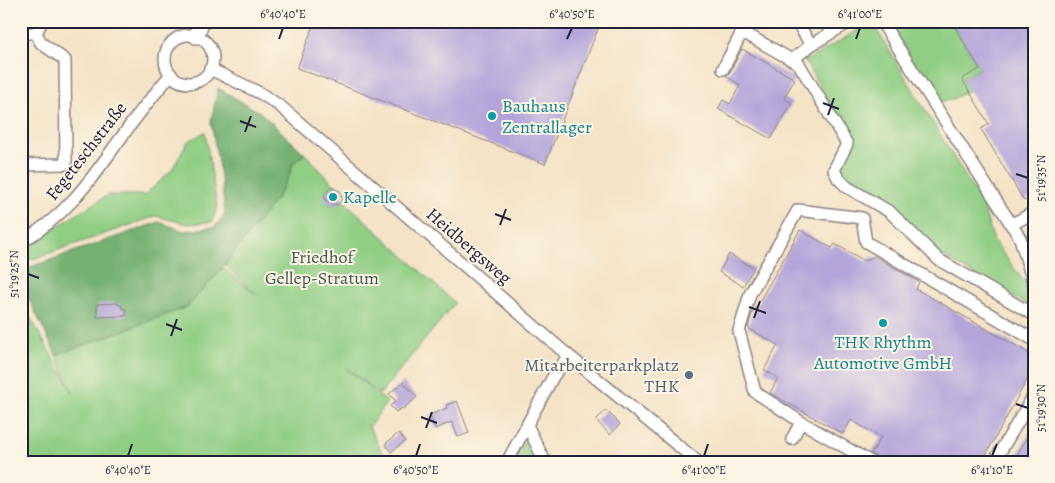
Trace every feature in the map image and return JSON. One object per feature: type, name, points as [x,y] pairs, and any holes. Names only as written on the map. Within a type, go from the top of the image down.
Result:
[{"type":"main road","points":[[196,36],[202,21]]},
{"type":"street","points":[[36,33],[42,21]]},
{"type":"street","points":[[798,21],[811,46]]},
{"type":"street","points":[[792,60],[851,21]]},
{"type":"street","points":[[882,21],[1020,238],[1034,285]]},
{"type":"street","points":[[21,33],[36,33]]},
{"type":"street","points":[[21,166],[66,164],[65,60],[41,43],[36,33]]},
{"type":"street","points":[[723,68],[742,34],[748,35],[799,64],[847,144],[834,170],[838,178],[847,187],[890,212],[939,260],[1034,315]]},
{"type":"street","points":[[181,36],[196,36],[211,49],[212,62],[210,69],[206,75],[192,82],[178,79],[171,74],[165,60],[169,46],[181,36]]},
{"type":"street","name":"Heidbergsweg","points":[[210,69],[260,93],[280,106],[569,356],[698,462]]},
{"type":"street","name":"Fegeteschstraße","points":[[21,242],[58,217],[72,203],[135,118],[171,74]]},
{"type":"street","points":[[871,462],[800,422],[755,392],[739,331],[750,294],[798,210],[862,218],[866,242],[1034,340]]},
{"type":"street","points":[[1011,225],[1034,212]]},
{"type":"street","points":[[507,462],[554,375],[569,356]]},
{"type":"street","points":[[994,462],[1034,395]]},
{"type":"street","points":[[792,438],[800,422]]},
{"type":"street","points":[[527,425],[545,462]]},
{"type":"green space","points":[[889,21],[951,21],[980,69],[962,79],[969,90],[947,101],[938,100],[934,97]]},
{"type":"green space","points":[[872,22],[982,204],[994,241],[1034,295],[1034,309],[942,256],[863,191],[846,180],[839,170],[851,140],[803,58],[804,56],[807,60]]},
{"type":"green space","points":[[218,88],[261,113],[305,154],[293,163],[289,176],[278,196],[225,265],[187,307],[56,355],[21,282],[24,269],[159,222],[184,231],[215,227],[225,214],[211,122]]},
{"type":"green space","points":[[205,132],[217,208],[212,222],[188,224],[156,216],[21,263],[21,249],[108,195],[145,195],[172,170],[187,142]]},
{"type":"green space","name":"Friedhof Gellep-Stratum","points":[[305,154],[340,191],[331,188],[327,203],[337,205],[342,199],[455,303],[380,394],[346,368],[387,402],[369,427],[387,462],[21,462],[21,301],[73,393],[56,355],[187,307],[223,268],[258,296],[225,265],[278,196],[289,176],[293,163]]},
{"type":"green space","points":[[528,435],[540,462],[513,462]]},
{"type":"building","name":"Bauhaus Zentrallager","points":[[315,21],[601,21],[545,164],[297,68]]},
{"type":"building","points":[[951,21],[1034,21],[1034,195],[1024,201],[981,129],[989,124],[962,79],[980,69]]},
{"type":"building","points":[[742,49],[795,79],[784,98],[792,103],[771,139],[718,109],[723,100],[730,104],[740,85],[726,76]]},
{"type":"building","name":"Kapelle","points":[[331,187],[340,191],[342,199],[337,205],[327,203],[324,195]]},
{"type":"building","name":"THK Rhythm Automotive GmbH","points":[[800,230],[832,248],[835,244],[865,261],[874,256],[919,282],[916,289],[1034,356],[1034,367],[982,462],[884,462],[871,454],[881,437],[851,420],[843,434],[770,393],[778,378],[764,370],[778,345],[748,328],[751,316]]},
{"type":"building","points":[[729,254],[754,268],[743,286],[719,272]]},
{"type":"building","points":[[118,303],[118,305],[122,305],[122,309],[126,309],[126,316],[97,317],[97,304]]},
{"type":"building","points":[[403,382],[417,397],[403,409],[396,412],[390,406],[396,401],[389,394]]},
{"type":"building","points":[[457,401],[469,433],[458,437],[452,422],[435,429],[430,415],[447,408],[446,405]]},
{"type":"building","points":[[606,410],[620,424],[610,435],[596,420]]},
{"type":"building","points":[[1034,425],[1034,462],[1013,462]]},
{"type":"building","points":[[399,433],[405,441],[391,452],[385,444]]},
{"type":"place","name":"Bauhaus Zentrallager","points":[[492,116]]},
{"type":"place","name":"Kapelle","points":[[333,197]]},
{"type":"place","name":"THK Rhythm Automotive GmbH","points":[[883,323]]},
{"type":"place","name":"Mitarbeiterparkplatz THK","points":[[689,375]]}]
